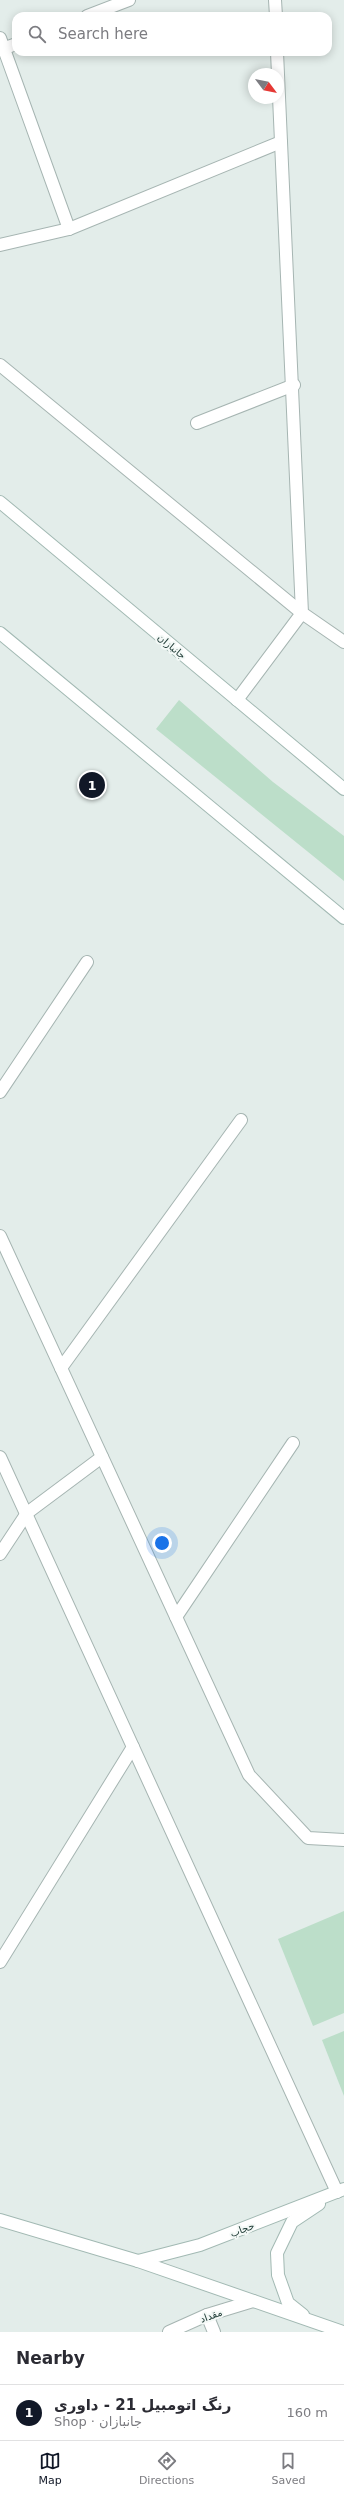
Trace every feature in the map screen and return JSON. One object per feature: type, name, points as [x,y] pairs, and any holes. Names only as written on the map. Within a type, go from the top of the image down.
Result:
[{"type":"street","points":[[98,12],[129,0]]},
{"type":"street","points":[[275,0],[276,12]]},
{"type":"street","points":[[12,44],[1,45],[69,229]]},
{"type":"street","points":[[237,700],[302,613],[294,385],[277,56]]},
{"type":"street","points":[[0,245],[69,229],[281,142]]},
{"type":"street","points":[[0,365],[302,613],[344,642]]},
{"type":"street","points":[[197,423],[294,385]]},
{"type":"street","name":"جانبازان","points":[[0,502],[344,789]]},
{"type":"street","points":[[0,633],[344,918]]},
{"type":"street","points":[[0,1092],[87,962]]},
{"type":"street","points":[[61,1368],[241,1120]]},
{"type":"street","points":[[0,1236],[249,1775],[308,1838],[344,1840]]},
{"type":"street","points":[[176,1617],[293,1442]]},
{"type":"street","points":[[0,1457],[133,1747],[340,2190],[292,2222],[277,2253],[278,2275],[288,2303],[310,2320]]},
{"type":"street","points":[[0,1554],[26,1513],[102,1457]]},
{"type":"street","points":[[0,1962],[133,1747]]},
{"type":"street","name":"حجاب","points":[[138,2261],[200,2245],[340,2190]]},
{"type":"street","points":[[0,2220],[138,2261],[343,2332]]},
{"type":"street","name":"مقداد","points":[[169,2332],[207,2315],[253,2301]]},
{"type":"street","points":[[207,2315],[214,2332]]},
{"type":"green space","points":[[179,700],[273,782],[344,836],[344,881],[156,729]]},
{"type":"green space","points":[[344,1911],[344,2013],[313,2026],[278,1939]]},
{"type":"green space","points":[[344,2031],[344,2096],[322,2040]]},
{"type":"place","name":"رنگ اتومبیل 21 - داوری","points":[[92,785]]}]
